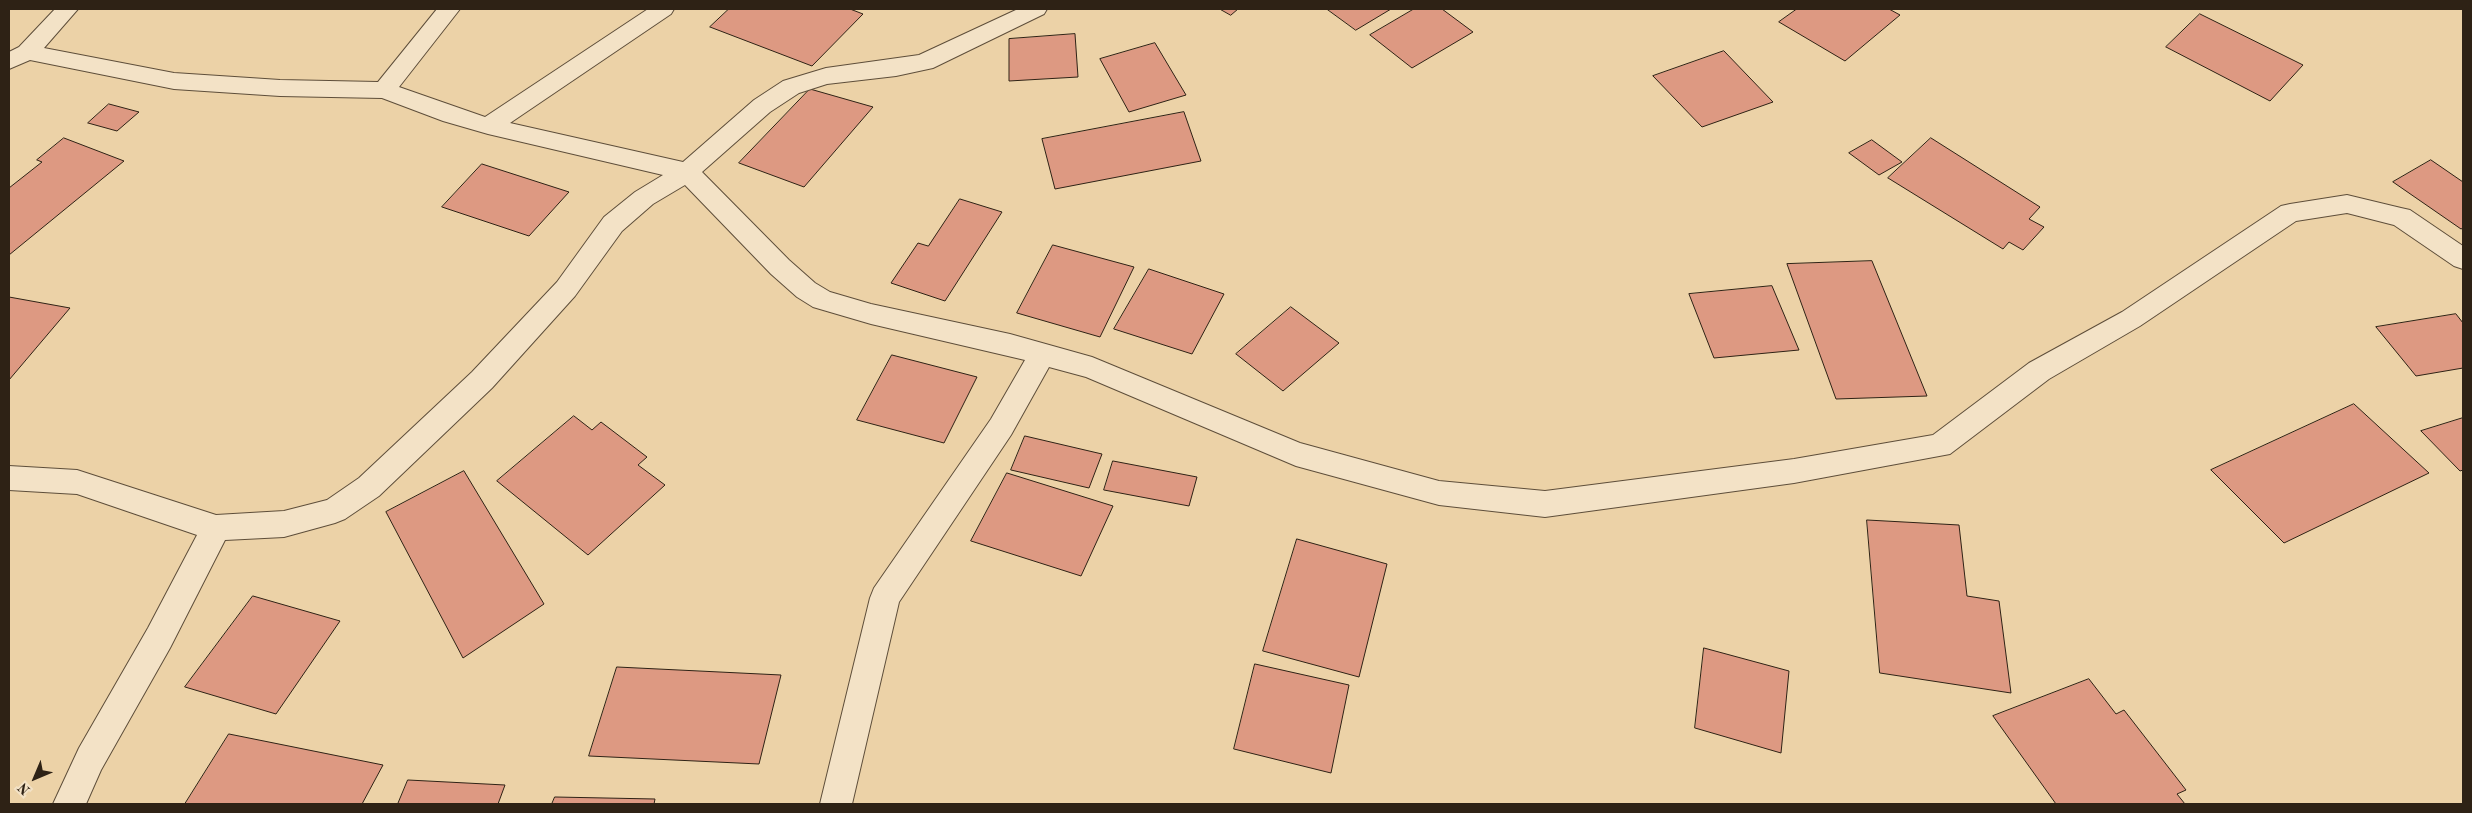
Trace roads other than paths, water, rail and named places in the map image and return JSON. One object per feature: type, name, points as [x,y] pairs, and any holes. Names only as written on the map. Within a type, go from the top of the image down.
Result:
[{"type":"street","points":[[18,57],[66,9]]},
{"type":"street","points":[[384,90],[449,9]]},
{"type":"street","points":[[488,126],[662,9]]},
{"type":"street","points":[[9,478],[77,482],[216,528],[284,524],[335,510],[370,487],[495,366],[566,289],[614,224],[644,198],[687,172],[762,106],[790,87],[826,76],[896,68],[925,62],[1036,9]]},
{"type":"street","points":[[18,57],[174,81],[280,88],[384,90],[451,115],[488,126],[687,172],[780,267],[806,290],[822,300],[871,314],[1042,354],[1092,368],[1296,454],[1439,493],[1544,504],[1794,471],[1940,446],[2039,371],[2131,319],[2290,213],[2347,204],[2401,217],[2463,258]]},
{"type":"street","points":[[836,804],[885,598],[1001,427],[1042,354]]},
{"type":"street","points":[[70,804],[90,759],[160,638],[216,528]]}]
